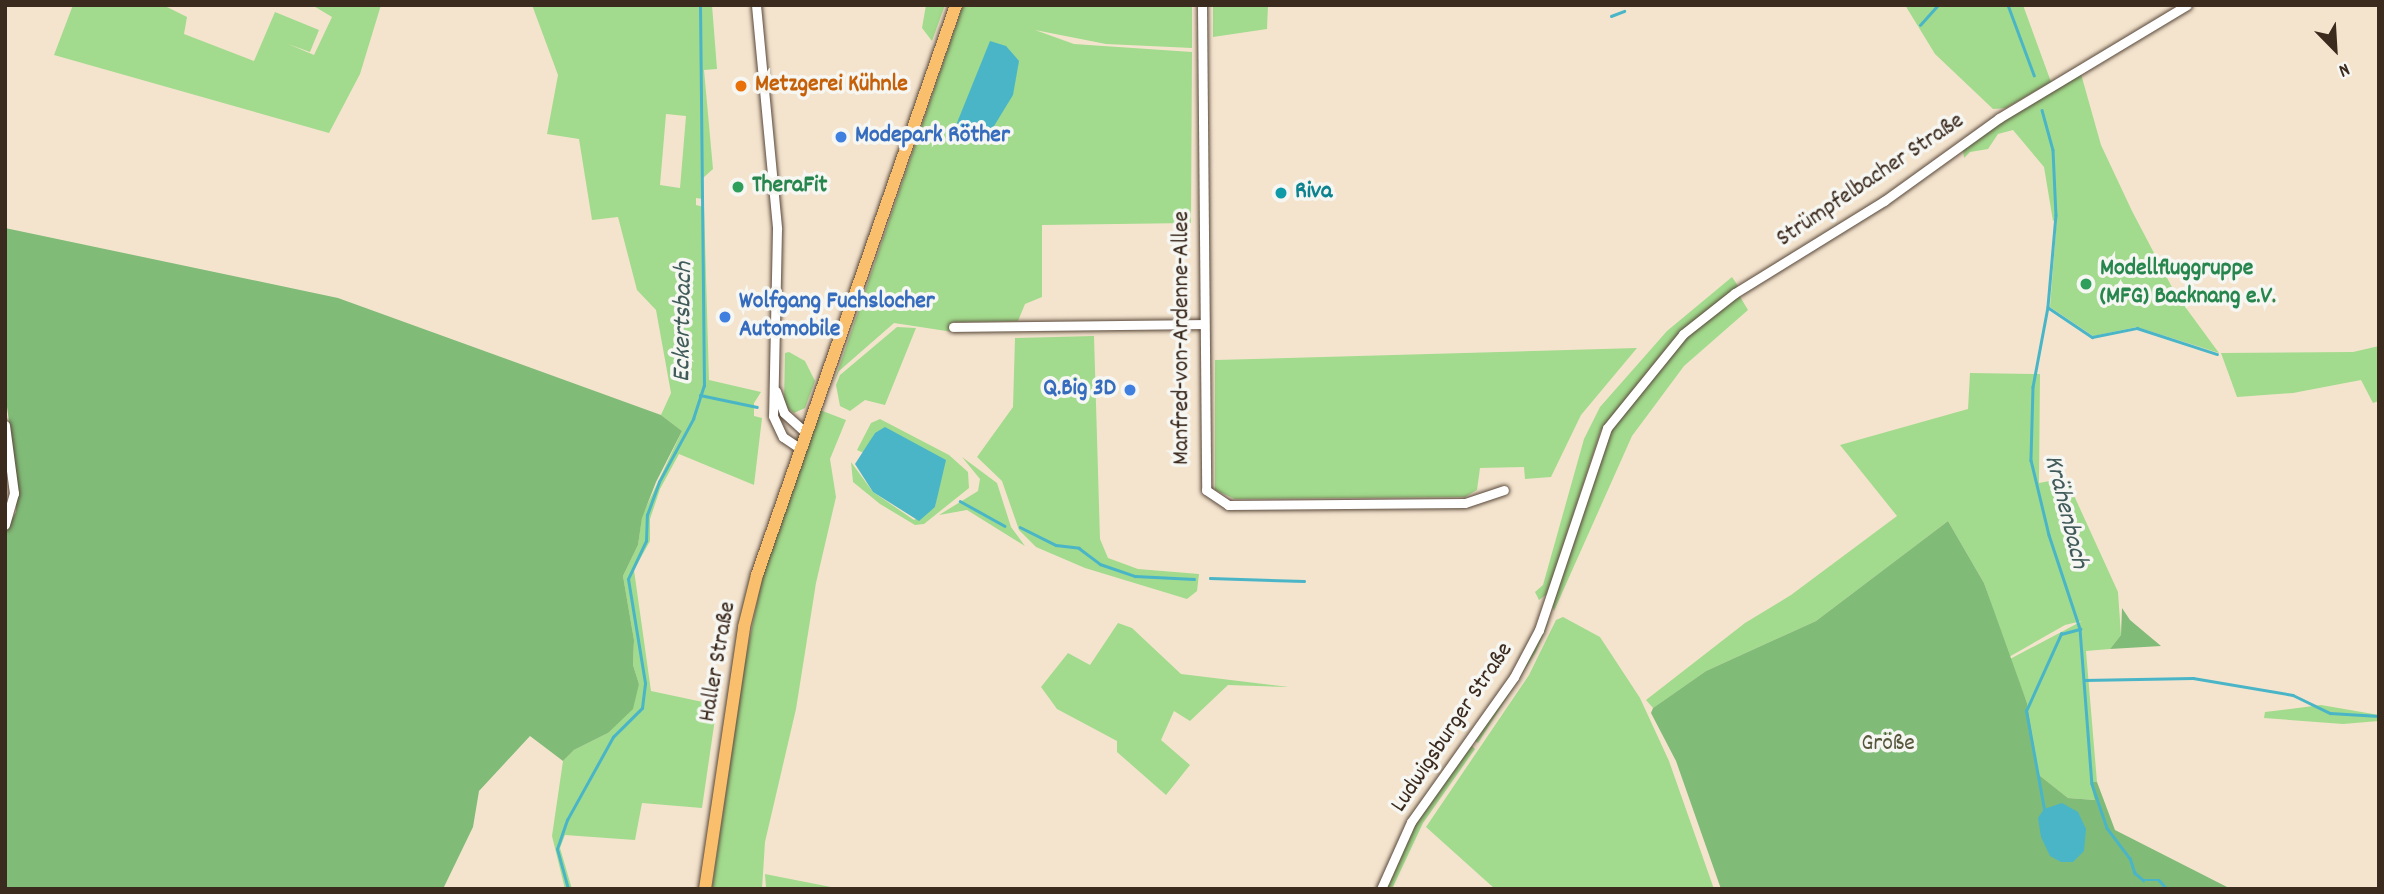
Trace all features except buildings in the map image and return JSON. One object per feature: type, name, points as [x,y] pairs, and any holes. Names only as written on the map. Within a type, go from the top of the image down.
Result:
[{"type":"main road","name":"Haller Straße","points":[[705,889],[744,627],[798,447],[956,5]]},
{"type":"street","points":[[756,5],[777,217],[775,424],[783,437],[798,447]]},
{"type":"street","name":"Manfred-von-Ardenne-Allee","points":[[1202,5],[1202,480],[1219,502],[1465,503],[1504,490]]},
{"type":"street","name":"Strümpfelbacher Straße","points":[[1607,428],[1683,334],[1735,293],[1884,201],[1998,118],[2187,5]]},
{"type":"street","points":[[953,327],[1202,324]]},
{"type":"street","points":[[774,383],[783,413],[804,431]]},
{"type":"street","points":[[5,425],[14,493],[5,525]]},
{"type":"street","name":"Ludwigsburger Straße","points":[[1381,889],[1411,822],[1514,677],[1538,630],[1607,428]]},
{"type":"green space","points":[[73,5],[163,5],[187,17],[184,34],[254,61],[275,12],[319,30],[310,52],[288,44],[314,55],[332,17],[312,5],[381,5],[360,74],[329,133],[54,55]]},
{"type":"green space","points":[[532,5],[712,5],[717,69],[704,70],[713,169],[703,178],[703,199],[696,198],[696,205],[704,207],[709,380],[761,392],[754,403],[754,416],[762,418],[754,485],[679,454],[660,489],[650,519],[650,541],[634,570],[651,691],[717,705],[702,808],[642,803],[635,840],[565,835],[560,848],[572,889],[565,889],[552,836],[563,761],[574,750],[608,733],[639,684],[633,665],[634,640],[623,576],[638,545],[642,516],[682,431],[661,415],[671,393],[656,310],[637,290],[618,217],[592,220],[579,139],[547,134],[558,75]],"holes":[[[666,114],[686,116],[680,188],[660,185]]]},
{"type":"green space","points":[[926,5],[945,5],[932,41],[922,28]]},
{"type":"green space","points":[[963,5],[1192,5],[1192,48],[1106,44],[1035,30],[1074,44],[1192,52],[1191,223],[1042,225],[1042,297],[1025,304],[1018,321],[953,322],[953,332],[894,323],[839,371],[834,382]]},
{"type":"green space","points":[[1213,5],[1268,5],[1267,29],[1213,37]]},
{"type":"green space","points":[[1905,5],[2023,5],[2051,82],[2006,108],[1993,109],[1935,54]]},
{"type":"green space","points":[[2081,74],[2101,145],[2132,211],[2175,293],[2219,353],[2137,327],[2093,336],[2050,307],[2057,217],[2053,221],[2044,167],[2013,130],[1998,134],[1988,149],[1970,152],[1964,158],[1963,149],[2003,120]]},
{"type":"green space","points":[[5,228],[338,298],[661,415],[682,431],[656,482],[642,518],[638,545],[623,576],[634,640],[633,665],[639,684],[633,709],[608,733],[574,750],[563,761],[530,736],[479,791],[473,827],[443,889],[5,889],[5,532],[16,512],[17,481],[5,392]]},
{"type":"green space","points":[[1732,277],[1738,286],[1672,341],[1601,430],[1547,594],[1539,600],[1535,592],[1543,585],[1584,439],[1600,407],[1667,331]]},
{"type":"green space","points":[[1739,295],[1748,310],[1684,366],[1632,436],[1554,611],[1552,605],[1612,428],[1681,342]]},
{"type":"green space","points":[[897,327],[916,328],[885,405],[865,400],[850,411],[840,406],[836,385],[840,375]]},
{"type":"green space","points":[[1094,336],[1100,539],[1108,558],[1138,569],[1199,574],[1197,591],[1187,599],[1085,568],[1036,547],[1019,530],[1002,481],[977,457],[1013,407],[1015,338]]},
{"type":"green space","points":[[2379,346],[2379,401],[2373,403],[2361,380],[2293,393],[2237,397],[2221,353],[2353,352]]},
{"type":"green space","points":[[1637,348],[1581,415],[1551,477],[1525,479],[1524,467],[1480,468],[1477,490],[1465,497],[1235,499],[1215,490],[1215,360]]},
{"type":"green space","points":[[789,352],[805,361],[815,381],[805,408],[794,413],[784,405],[785,353]]},
{"type":"green space","points":[[1970,373],[2040,374],[2039,483],[2066,478],[2118,592],[2121,635],[2110,649],[2086,651],[2097,782],[2090,783],[2096,800],[2068,798],[2039,775],[2027,703],[2010,659],[2082,621],[2065,625],[2009,657],[1984,583],[1948,521],[1816,621],[1706,671],[1653,708],[1646,700],[1745,623],[1791,595],[1897,516],[1840,445],[1968,409]]},
{"type":"green space","points":[[820,410],[846,420],[830,459],[836,497],[816,583],[796,709],[765,842],[762,889],[712,889],[745,662],[762,578]]},
{"type":"green space","points":[[880,419],[949,455],[968,472],[969,488],[924,524],[915,525],[880,504],[853,482],[851,462],[873,492],[914,520],[935,507],[937,496],[875,433],[864,453],[857,450],[871,423]]},
{"type":"green space","points":[[962,457],[997,483],[1011,527],[1025,546],[967,510],[939,515],[978,491],[980,479]]},
{"type":"green space","name":"Größe","points":[[1948,521],[1984,583],[2027,703],[2039,775],[2068,798],[2095,800],[2090,782],[2097,782],[2115,830],[2231,889],[1721,889],[1676,761],[1651,713],[1653,708],[1706,671],[1816,621]]},
{"type":"green space","points":[[2122,608],[2130,620],[2161,646],[2110,649],[2121,635]]},
{"type":"green space","points":[[1563,617],[1600,637],[1640,698],[1669,761],[1714,889],[1495,889],[1426,827],[1529,675],[1556,620]]},
{"type":"green space","points":[[1549,621],[1536,652],[1478,743],[1474,740]]},
{"type":"green space","points":[[1118,623],[1132,628],[1181,674],[1289,687],[1228,685],[1190,721],[1174,711],[1161,740],[1190,765],[1166,795],[1117,752],[1117,741],[1057,709],[1041,687],[1068,653],[1090,665]]},
{"type":"green space","points":[[2321,705],[2379,715],[2379,721],[2343,724],[2264,718],[2265,712]]},
{"type":"green space","points":[[1470,744],[1475,749],[1423,823],[1392,889],[1383,889],[1415,822]]},
{"type":"green space","points":[[765,874],[841,889],[766,889]]},
{"type":"water","points":[[990,41],[1006,46],[1019,61],[1013,95],[991,131],[976,141],[953,144],[950,140]]},
{"type":"water","points":[[885,427],[946,460],[935,507],[919,521],[873,492],[855,464],[875,433]]},
{"type":"water","points":[[2062,803],[2078,812],[2086,829],[2084,851],[2073,862],[2061,862],[2050,856],[2041,837],[2038,818],[2044,809]]},
{"type":"waterway","points":[[1920,25],[1938,5]]},
{"type":"waterway","name":"Krähenbach","points":[[2008,5],[2034,75]]},
{"type":"waterway","name":"Eckertsbach","points":[[568,889],[557,849],[567,820],[613,737],[642,708],[645,683],[628,579],[646,541],[647,515],[659,482],[693,419],[704,386],[700,6]]},
{"type":"waterway","points":[[1611,16],[1624,11]]},
{"type":"waterway","name":"Krähenbach","points":[[2042,110],[2053,150],[2056,215],[2048,307],[2033,387],[2031,460],[2049,535],[2080,629],[2092,784],[2107,828],[2130,858],[2135,873],[2143,880],[2159,880],[2167,889]]},
{"type":"waterway","points":[[2049,308],[2092,337],[2137,328],[2217,354]]},
{"type":"waterway","points":[[700,395],[757,407]]},
{"type":"waterway","points":[[960,501],[1005,526]]},
{"type":"waterway","points":[[1020,527],[1056,545],[1079,548],[1100,564],[1135,576],[1194,579]]},
{"type":"waterway","points":[[1210,578],[1304,581]]},
{"type":"waterway","points":[[2044,809],[2026,711],[2061,634],[2080,629]]},
{"type":"waterway","points":[[2084,680],[2193,678],[2293,695],[2330,713],[2379,716]]},
{"type":"place","name":"Metzgerei Kühnle","points":[[741,86]]},
{"type":"place","name":"Modepark Röther","points":[[841,137]]},
{"type":"place","name":"TheraFit","points":[[738,187]]},
{"type":"place","name":"Riva","points":[[1281,193]]},
{"type":"place","name":"Modellfluggruppe (MFG) Backnang e.V.","points":[[2086,284]]},
{"type":"place","name":"Wolfgang Fuchslocher Automobile","points":[[725,317]]},
{"type":"place","name":"Q.Big 3D","points":[[1130,390]]}]
